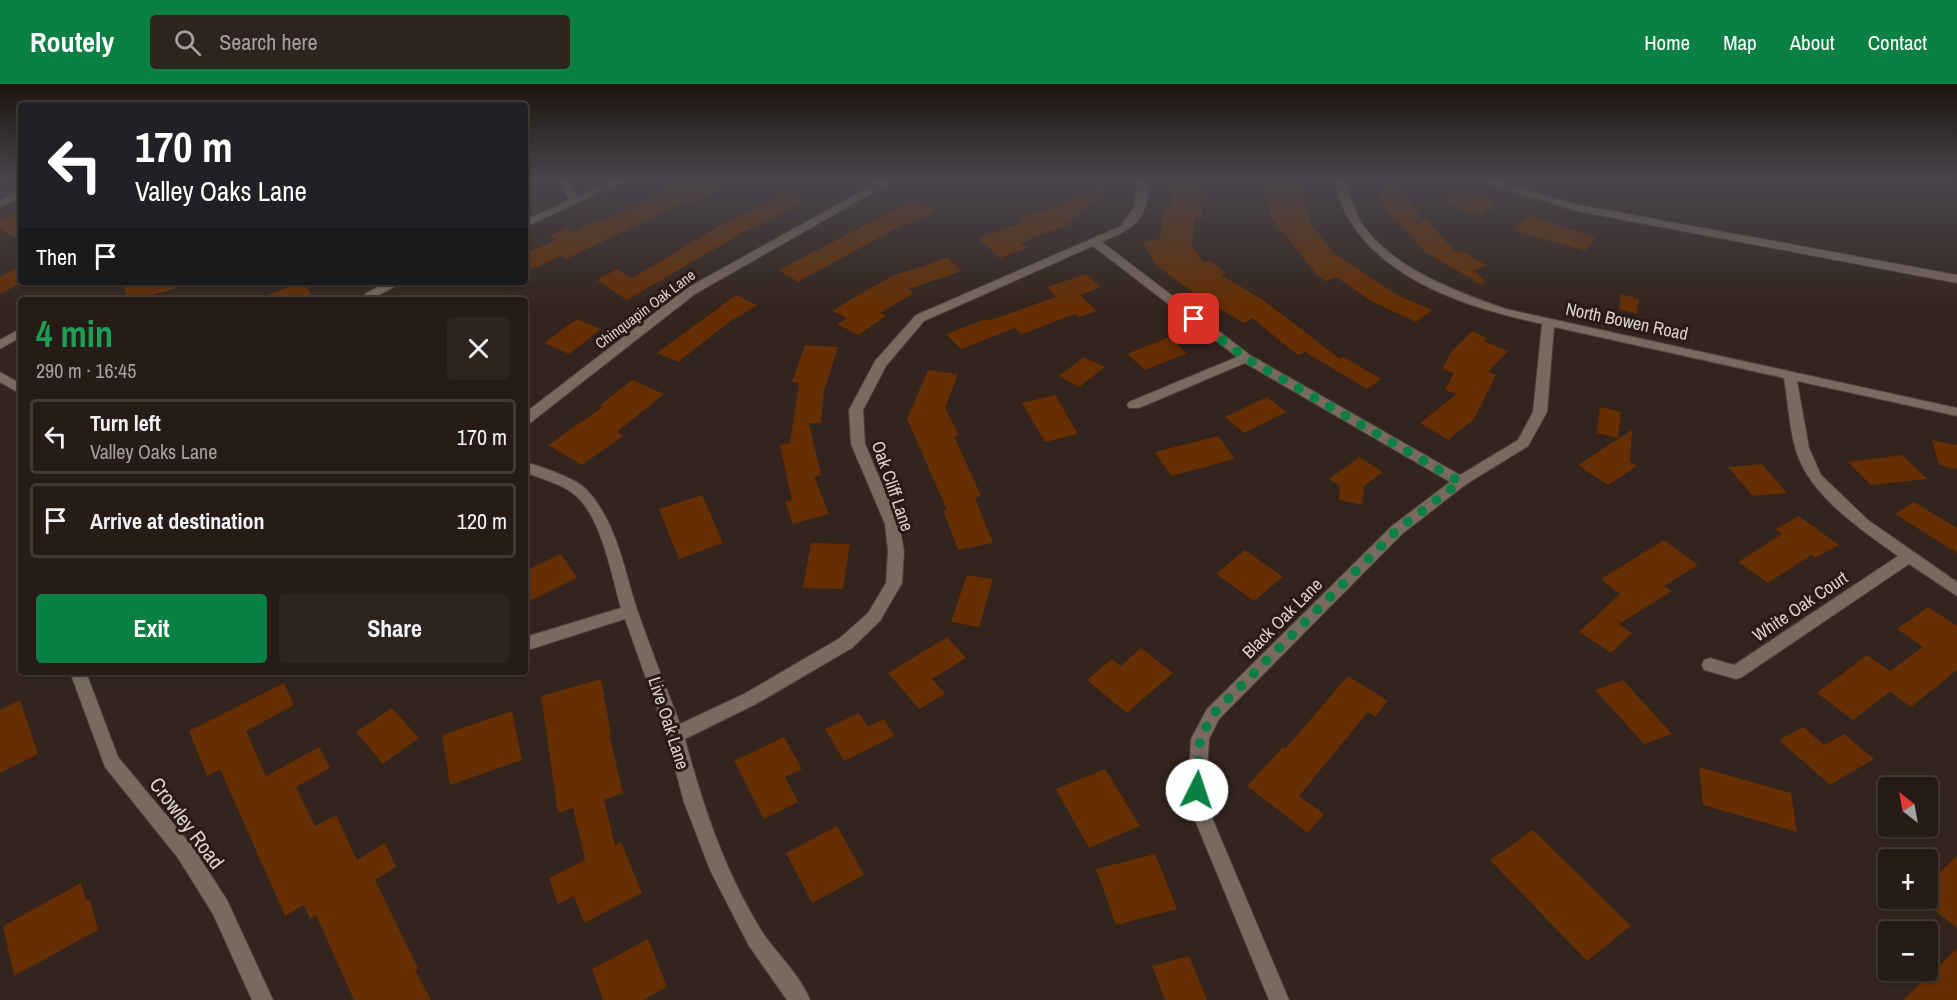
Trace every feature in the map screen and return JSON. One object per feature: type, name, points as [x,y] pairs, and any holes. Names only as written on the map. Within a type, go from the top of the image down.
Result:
[{"type":"street","name":"Chinquapin Oak Lane","points":[[528,418],[691,291],[810,225]]},
{"type":"street","name":"Oak Cliff Lane","points":[[675,735],[750,699],[846,643],[874,617],[894,583],[896,551],[892,524],[858,444],[856,410],[880,364],[920,318],[1095,242],[1128,225]]},
{"type":"street","name":"North Bowen Road","points":[[1358,225],[1370,241],[1394,260],[1430,283],[1467,300],[1503,312],[1957,412]]},
{"type":"street","points":[[1667,225],[1957,279]]},
{"type":"street","points":[[1095,242],[1246,358],[1460,482]]},
{"type":"street","points":[[373,297],[392,285]]},
{"type":"street","name":"Black Oak Lane","points":[[1279,1000],[1204,820],[1197,790],[1200,739],[1213,714],[1397,530],[1460,482],[1523,443],[1540,412],[1548,323]]},
{"type":"street","points":[[0,345],[18,334]]},
{"type":"street","points":[[1134,405],[1246,358]]},
{"type":"street","points":[[1790,375],[1802,448],[1815,478],[1863,524],[1957,590]]},
{"type":"street","points":[[0,376],[18,388]]},
{"type":"street","name":"Live Oak Lane","points":[[528,468],[559,480],[581,492],[596,511],[606,531],[630,611],[675,735],[693,802],[720,870],[756,939],[800,1000]]},
{"type":"street","name":"White Oak Court","points":[[1710,665],[1737,672],[1908,557]]},
{"type":"street","points":[[528,643],[630,611]]},
{"type":"street","name":"Crowley Road","points":[[79,675],[111,761],[185,852],[220,907],[262,1000]]},
{"type":"building","points":[[0,225],[18,225],[18,239],[0,229]]},
{"type":"building","points":[[588,225],[637,225],[566,259],[561,256],[528,271],[528,253],[556,240],[550,236],[567,228],[573,232]]},
{"type":"building","points":[[723,225],[759,225],[627,300],[597,280],[617,269],[632,278]]},
{"type":"building","points":[[866,225],[903,225],[798,282],[779,270]]},
{"type":"building","points":[[1017,225],[1067,225],[1021,243],[1027,248],[1000,258],[978,238]]},
{"type":"building","points":[[1162,225],[1194,225],[1192,246],[1204,263],[1210,261],[1226,273],[1221,275],[1263,300],[1340,359],[1344,357],[1381,379],[1367,389],[1305,352],[1298,355],[1252,318],[1244,323],[1202,299],[1156,265],[1142,242],[1160,239]]},
{"type":"building","points":[[1277,225],[1312,225],[1334,253],[1397,295],[1432,310],[1416,322],[1371,301],[1337,277],[1325,281],[1317,275]]},
{"type":"building","points":[[1401,225],[1431,225],[1457,253],[1462,251],[1486,265],[1474,271],[1485,281],[1482,285],[1425,252]]},
{"type":"building","points":[[1519,225],[1558,225],[1595,237],[1585,251],[1514,230]]},
{"type":"building","points":[[948,258],[962,271],[908,289],[914,293],[880,313],[886,316],[859,335],[837,324],[847,318],[833,311],[851,299],[895,275]]},
{"type":"building","points":[[18,267],[18,285],[0,294],[0,277]]},
{"type":"building","points":[[1086,274],[1101,287],[1080,295],[1097,311],[1079,317],[1075,314],[1022,334],[1015,328],[961,349],[946,334],[1056,297],[1047,287]]},
{"type":"building","points":[[124,285],[182,286],[145,297],[127,297]]},
{"type":"building","points":[[295,285],[305,285],[313,297],[262,297]]},
{"type":"building","points":[[1621,294],[1639,299],[1637,314],[1619,309]]},
{"type":"building","points":[[736,295],[757,305],[728,323],[678,362],[657,353]]},
{"type":"building","points":[[577,319],[601,329],[569,354],[544,343]]},
{"type":"building","points":[[1472,331],[1487,338],[1484,341],[1508,351],[1488,372],[1496,375],[1474,419],[1448,440],[1420,423],[1457,394],[1445,390],[1454,373],[1442,369],[1452,351]]},
{"type":"building","points":[[1169,337],[1187,353],[1145,370],[1127,354]]},
{"type":"building","points":[[805,345],[838,347],[824,391],[821,423],[809,423],[821,475],[814,476],[829,514],[793,524],[785,502],[792,500],[780,445],[790,443],[799,383],[792,382]]},
{"type":"building","points":[[1084,357],[1105,367],[1079,387],[1059,376]]},
{"type":"building","points":[[928,370],[958,374],[945,408],[959,435],[954,436],[981,496],[975,498],[993,543],[958,550],[943,510],[947,510],[907,419]]},
{"type":"building","points":[[632,380],[664,394],[617,432],[623,436],[582,465],[548,445],[603,407],[599,406]]},
{"type":"building","points":[[1055,395],[1078,434],[1045,442],[1022,403]]},
{"type":"building","points":[[1267,397],[1286,412],[1244,433],[1225,417]]},
{"type":"building","points":[[1600,407],[1621,412],[1618,438],[1597,433]]},
{"type":"building","points":[[1632,430],[1630,462],[1637,466],[1608,485],[1578,465]]},
{"type":"building","points":[[1218,436],[1235,459],[1171,476],[1155,452]]},
{"type":"building","points":[[1932,440],[1957,445],[1957,469],[1939,465]]},
{"type":"building","points":[[1902,455],[1927,479],[1871,485],[1848,462]]},
{"type":"building","points":[[1359,457],[1383,472],[1364,486],[1362,505],[1339,500],[1340,486],[1329,479]]},
{"type":"building","points":[[1762,464],[1787,493],[1753,496],[1728,467]]},
{"type":"building","points":[[702,495],[723,543],[679,559],[659,509]]},
{"type":"building","points":[[1914,502],[1957,528],[1957,553],[1895,514]]},
{"type":"building","points":[[1799,516],[1839,545],[1815,558],[1811,555],[1768,583],[1738,562],[1782,534],[1775,529]]},
{"type":"building","points":[[1664,540],[1698,565],[1664,586],[1672,591],[1619,624],[1632,633],[1611,653],[1579,632],[1620,594],[1601,579]]},
{"type":"building","points":[[811,543],[850,544],[843,589],[803,588]]},
{"type":"building","points":[[1245,550],[1283,577],[1254,601],[1216,574]]},
{"type":"building","points":[[561,554],[577,578],[528,602],[528,570]]},
{"type":"building","points":[[967,575],[993,579],[979,627],[951,622]]},
{"type":"building","points":[[1928,607],[1957,626],[1957,670],[1911,707],[1890,692],[1853,720],[1817,693],[1867,655],[1890,671],[1923,647],[1897,629]]},
{"type":"building","points":[[947,637],[966,658],[932,679],[945,694],[919,709],[888,673]]},
{"type":"building","points":[[1141,648],[1173,673],[1127,713],[1087,680],[1112,659],[1121,666]]},
{"type":"building","points":[[1348,676],[1388,701],[1375,717],[1368,712],[1299,796],[1324,814],[1308,833],[1247,786],[1283,747],[1285,749]]},
{"type":"building","points":[[601,679],[611,734],[609,734],[623,793],[604,800],[615,845],[621,842],[642,893],[584,923],[574,896],[558,904],[549,878],[585,860],[573,808],[558,813],[541,696]]},
{"type":"building","points":[[1623,680],[1672,734],[1644,744],[1595,690]]},
{"type":"building","points":[[284,683],[294,705],[246,731],[266,776],[319,747],[330,768],[296,787],[315,826],[336,815],[357,860],[385,843],[396,867],[375,880],[418,968],[415,970],[431,1000],[354,1000],[316,915],[310,919],[304,905],[285,916],[220,769],[207,776],[189,731]]},
{"type":"building","points":[[20,700],[38,754],[0,773],[0,710]]},
{"type":"building","points":[[392,708],[419,738],[383,764],[356,732]]},
{"type":"building","points":[[512,711],[522,760],[450,785],[442,735]]},
{"type":"building","points":[[859,713],[868,727],[884,719],[894,736],[844,761],[825,729]]},
{"type":"building","points":[[1803,727],[1824,745],[1844,734],[1874,759],[1830,785],[1779,740]]},
{"type":"building","points":[[784,737],[802,769],[785,777],[798,802],[764,819],[734,761]]},
{"type":"building","points":[[1699,767],[1791,793],[1797,832],[1703,805]]},
{"type":"building","points":[[1105,769],[1140,826],[1089,848],[1056,789]]},
{"type":"building","points":[[837,826],[864,875],[812,903],[786,853]]},
{"type":"building","points":[[1533,830],[1631,926],[1587,961],[1490,860]]},
{"type":"building","points":[[1155,854],[1177,909],[1116,925],[1096,869]]},
{"type":"building","points":[[1957,856],[1957,928],[1933,909],[1938,909],[1938,874]]},
{"type":"building","points":[[81,883],[86,901],[90,899],[98,930],[14,976],[3,926]]},
{"type":"building","points":[[648,939],[667,987],[643,1000],[603,1000],[592,969]]},
{"type":"building","points":[[1957,949],[1957,1000],[1903,1000],[1923,981],[1938,981],[1938,967]]},
{"type":"building","points":[[1189,956],[1207,1000],[1165,1000],[1152,966]]},
{"type":"route","points":[[1194,319],[1246,358],[1460,482],[1397,530],[1213,714],[1200,739],[1197,790]]}]
